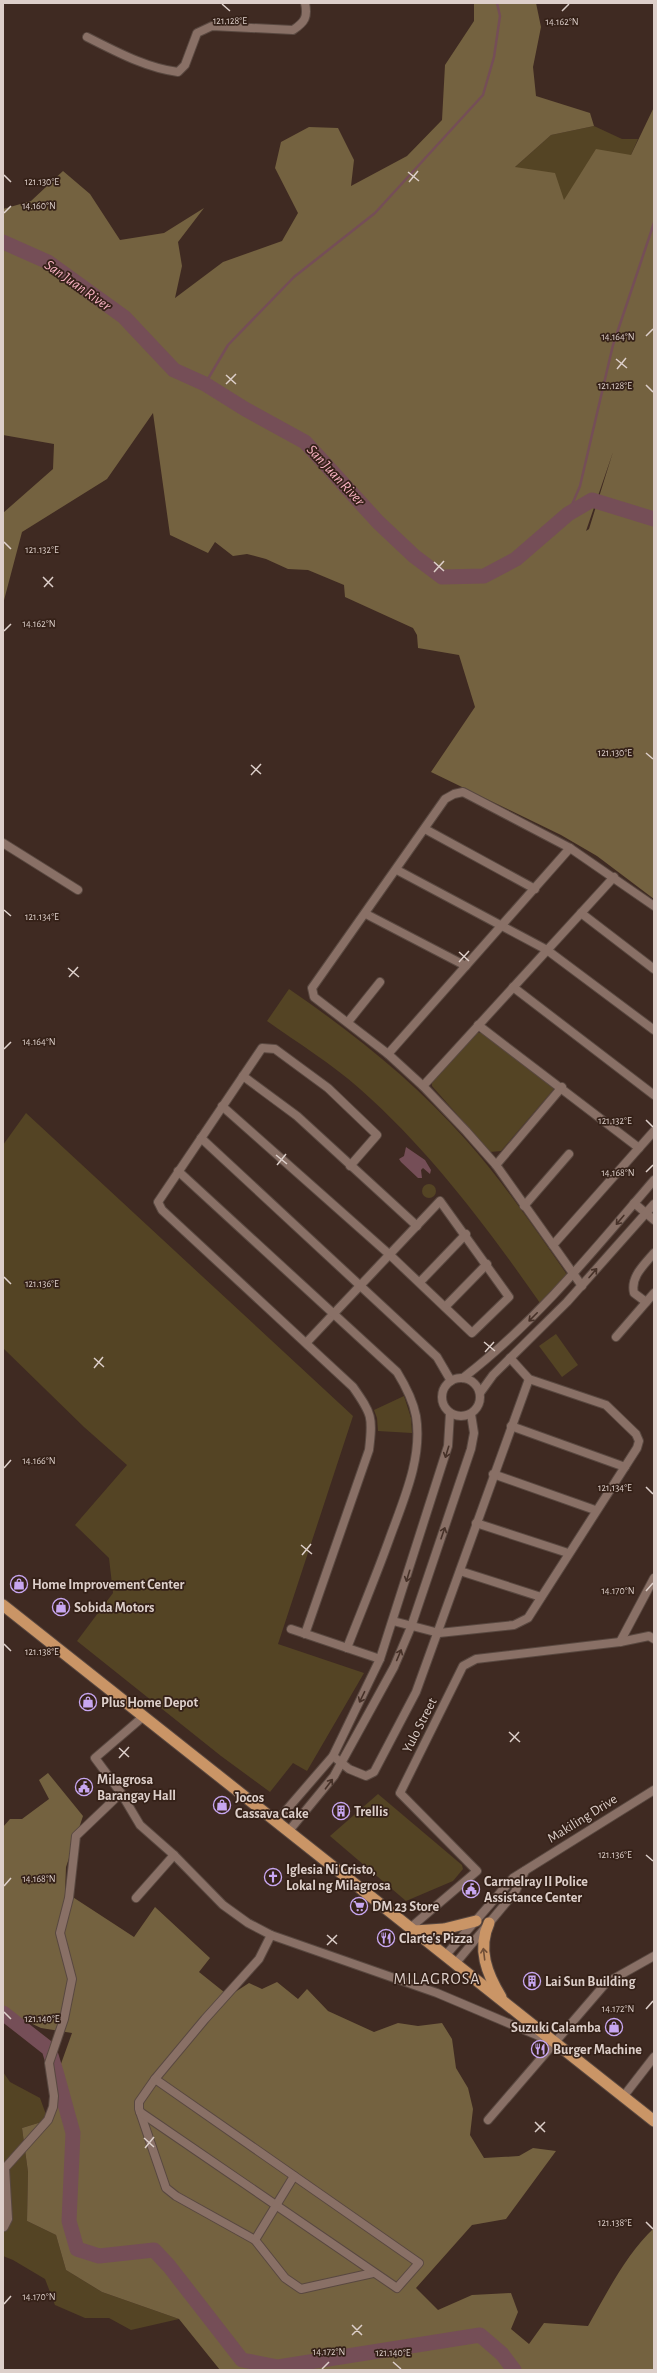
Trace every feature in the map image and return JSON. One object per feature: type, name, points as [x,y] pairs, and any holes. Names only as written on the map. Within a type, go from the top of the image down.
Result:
[{"type":"highway","points":[[3,1605],[654,2121]]},
{"type":"highway","points":[[412,1930],[444,1929],[476,1921]]},
{"type":"highway","points":[[489,1923],[484,1934],[488,1975],[504,2002]]},
{"type":"street","points":[[87,37],[123,55],[164,70],[178,72],[185,65],[197,33],[212,26],[293,30],[303,23],[307,15],[305,3]]},
{"type":"street","points":[[582,1286],[496,1165],[423,1086],[388,1054],[314,997],[312,988],[397,870],[445,799],[454,794],[463,792],[570,848],[654,906]]},
{"type":"street","points":[[425,830],[535,889]]},
{"type":"street","points":[[3,843],[78,890]]},
{"type":"street","points":[[388,1054],[570,848]]},
{"type":"street","points":[[397,870],[501,927],[547,950],[654,1030]]},
{"type":"street","points":[[423,1086],[614,877]]},
{"type":"street","points":[[581,913],[654,969]]},
{"type":"street","points":[[366,914],[466,966]]},
{"type":"street","points":[[348,1022],[380,982]]},
{"type":"street","points":[[513,987],[654,1095]]},
{"type":"street","points":[[478,1025],[562,1087],[639,1148]]},
{"type":"street","points":[[304,1634],[369,1450],[372,1422],[364,1403],[353,1387],[307,1342],[162,1210],[158,1202],[160,1196],[262,1048],[275,1049],[328,1088],[377,1135],[350,1166]]},
{"type":"street","points":[[243,1076],[297,1116],[417,1226]]},
{"type":"street","points":[[496,1165],[562,1087]]},
{"type":"street","points":[[222,1106],[390,1255],[420,1282],[472,1333],[510,1296],[466,1234],[440,1201],[390,1255],[307,1342]]},
{"type":"street","points":[[553,1245],[654,1131]]},
{"type":"street","points":[[201,1138],[437,1357],[451,1381]]},
{"type":"street","points":[[524,1206],[569,1154]]},
{"type":"street","points":[[178,1171],[397,1372],[408,1389],[416,1416],[417,1437],[413,1469],[399,1513],[347,1648]]},
{"type":"street","points":[[654,1180],[574,1274],[499,1350],[463,1378],[451,1381],[443,1390],[442,1403],[450,1413],[461,1417],[472,1414],[479,1405],[480,1393],[493,1375],[582,1286],[654,1204]]},
{"type":"street","points":[[634,1203],[654,1220]]},
{"type":"street","points":[[420,1282],[466,1234]]},
{"type":"street","points":[[646,1302],[634,1293],[632,1285],[636,1275],[654,1253]]},
{"type":"street","points":[[446,1307],[487,1264]]},
{"type":"street","points":[[616,1337],[654,1293]]},
{"type":"street","points":[[393,1621],[411,1627],[439,1633],[514,1625],[528,1618],[595,1510],[625,1467],[639,1441],[636,1434],[606,1405],[529,1379],[510,1358]]},
{"type":"street","points":[[463,1378],[474,1382],[480,1393]]},
{"type":"street","points":[[333,1756],[342,1764],[366,1776],[374,1772],[416,1692],[439,1633],[493,1474],[529,1379]]},
{"type":"street","points":[[276,1822],[333,1756],[380,1659],[448,1446],[450,1413]]},
{"type":"street","points":[[288,1832],[326,1788],[342,1764],[394,1667],[411,1627],[471,1449],[474,1433],[472,1414]]},
{"type":"street","points":[[511,1426],[625,1467]]},
{"type":"street","points":[[493,1474],[595,1510]]},
{"type":"street","points":[[476,1523],[568,1553]]},
{"type":"street","points":[[460,1571],[540,1597]]},
{"type":"street","points":[[620,1642],[654,1578]]},
{"type":"street","points":[[291,1629],[380,1659]]},
{"type":"street","name":"Yulo Street","points":[[412,1930],[477,1871],[400,1793],[463,1666],[476,1659],[620,1642],[649,1636],[654,1639]]},
{"type":"street","points":[[144,1716],[94,1758],[121,1794],[140,1824],[174,1855],[223,1906],[271,1934],[437,1993],[495,2016],[556,2043]]},
{"type":"street","name":"Makiling Drive","points":[[445,1956],[513,1878],[525,1872],[576,1837],[654,1790]]},
{"type":"street","points":[[4,2227],[8,2219],[5,2168],[48,2120],[53,2107],[54,2096],[49,2063],[57,2044],[72,1979],[60,1934],[69,1898],[76,1836],[121,1794]]},
{"type":"street","points":[[136,1898],[174,1855]]},
{"type":"street","name":"Makiling Drive","points":[[455,1964],[515,1892],[525,1872]]},
{"type":"street","points":[[271,1934],[259,1959],[205,2018],[155,2079],[139,2102],[140,2112],[166,2188],[176,2196],[255,2240],[284,2278],[301,2289],[373,2273]]},
{"type":"street","points":[[488,2120],[556,2043],[606,1983],[654,1956]]},
{"type":"street","points":[[623,2097],[654,2057]]},
{"type":"street","points":[[140,2112],[397,2288],[419,2263],[155,2079]]},
{"type":"street","points":[[255,2240],[294,2176]]},
{"type":"shaded area","points":[[474,3],[536,3],[541,27],[533,67],[536,96],[590,113],[594,126],[551,135],[515,167],[555,173],[564,200],[596,149],[631,155],[654,107],[654,899],[597,856],[561,835],[431,772],[475,707],[459,655],[418,648],[417,635],[413,628],[345,597],[344,585],[308,570],[288,569],[266,559],[247,554],[233,556],[215,542],[208,553],[170,535],[153,413],[107,479],[22,532],[3,604],[3,513],[53,469],[54,444],[3,435],[3,209],[31,201],[63,171],[90,194],[120,240],[164,233],[204,208],[178,242],[182,266],[175,298],[223,262],[282,241],[298,213],[275,168],[281,142],[309,127],[338,128],[354,160],[351,186],[407,156],[442,120],[445,65],[474,21]],"holes":[[[613,452],[589,529],[586,531]]]},
{"type":"shaded area","points":[[594,126],[622,139],[638,139],[631,155],[564,201],[515,167],[551,135]]},
{"type":"shaded area","points":[[289,989],[336,1023],[404,1078],[446,1118],[493,1173],[568,1276],[540,1303],[478,1218],[434,1164],[386,1113],[360,1089],[326,1062],[267,1021]]},
{"type":"shaded area","points":[[477,1033],[482,1033],[554,1086],[553,1090],[501,1151],[490,1152],[432,1086],[432,1082]]},
{"type":"shaded area","points":[[26,1113],[353,1416],[278,1644],[364,1673],[307,1771],[293,1763],[270,1792],[221,1756],[77,1641],[113,1593],[109,1558],[75,1525],[127,1465],[84,1427],[3,1348],[3,1145]]},
{"type":"shaded area","points":[[406,1147],[425,1160],[431,1170],[430,1174],[423,1168],[421,1170],[422,1178],[418,1178],[401,1162],[399,1159],[404,1156]]},
{"type":"shaded area","points":[[429,1184],[434,1186],[436,1191],[434,1196],[429,1198],[424,1196],[422,1191],[424,1186]]},
{"type":"shaded area","points":[[556,1334],[578,1365],[562,1377],[539,1346]]},
{"type":"shaded area","points":[[404,1396],[411,1418],[412,1433],[378,1431],[377,1418],[374,1410]]},
{"type":"shaded area","points":[[48,1773],[83,1816],[66,1867],[65,1892],[134,1937],[155,1907],[210,1958],[199,1972],[229,1996],[249,1983],[262,1989],[277,1982],[298,1999],[307,1989],[328,2011],[374,2032],[398,2023],[418,2026],[442,2023],[452,2039],[456,2068],[468,2088],[473,2109],[470,2135],[484,2158],[519,2156],[533,2148],[556,2151],[506,2219],[472,2225],[416,2288],[438,2310],[472,2295],[511,2293],[518,2312],[511,2329],[529,2344],[544,2323],[588,2326],[610,2287],[634,2250],[654,2228],[654,2370],[220,2370],[179,2319],[102,2292],[66,2270],[56,2235],[27,2221],[28,2172],[22,2128],[48,2120],[57,2075],[72,2033],[41,2028],[3,2010],[3,1827],[10,1819],[22,1819],[49,1799],[39,1780]]},
{"type":"shaded area","points":[[378,1794],[462,1865],[463,1869],[453,1881],[406,1901],[330,1836]]},
{"type":"shaded area","points":[[3,2072],[10,2082],[40,2098],[48,2120],[22,2128],[28,2172],[27,2221],[56,2235],[66,2270],[102,2292],[179,2319],[131,2330],[109,2318],[85,2318],[55,2305],[45,2279],[13,2260],[3,2256]]},
{"type":"waterway","points":[[205,384],[228,345],[294,277],[375,213],[483,95],[494,57],[500,16],[497,3]]},
{"type":"waterway","points":[[568,514],[580,486],[613,345],[654,223]]},
{"type":"waterway","name":"San Juan River","points":[[3,242],[48,262],[124,317],[174,370],[205,384],[245,409],[305,442],[378,522],[414,556],[442,577],[484,576],[516,559],[568,514],[592,500],[654,519]]},
{"type":"waterway","points":[[3,2013],[49,2049],[73,2133],[69,2221],[77,2249],[99,2256],[154,2250],[169,2266],[242,2360],[278,2367],[480,2335],[502,2354],[514,2370]]},
{"type":"place","name":"Home Improvement Center","points":[[19,1584]]},
{"type":"place","name":"Sobida Motors","points":[[61,1607]]},
{"type":"place","name":"Plus Home Depot","points":[[88,1702]]},
{"type":"place","name":"Milagrosa Barangay Hall","points":[[84,1787]]},
{"type":"place","name":"Jocos Cassava Cake","points":[[222,1805]]},
{"type":"place","name":"Trellis","points":[[341,1811]]},
{"type":"place","name":"Iglesia Ni Cristo, Lokal ng Milagrosa","points":[[273,1877]]},
{"type":"place","name":"Carmelray II Police Assistance Center","points":[[471,1889]]},
{"type":"place","name":"DM 23 Store","points":[[359,1906]]},
{"type":"place","name":"Clarte's Pizza","points":[[386,1938]]},
{"type":"place","name":"Lai Sun Building","points":[[532,1981]]},
{"type":"place","name":"Suzuki Calamba","points":[[614,2027]]},
{"type":"place","name":"Burger Machine","points":[[540,2049]]},
{"type":"district","name":"MILAGROSA","points":[[437,1978]]}]
